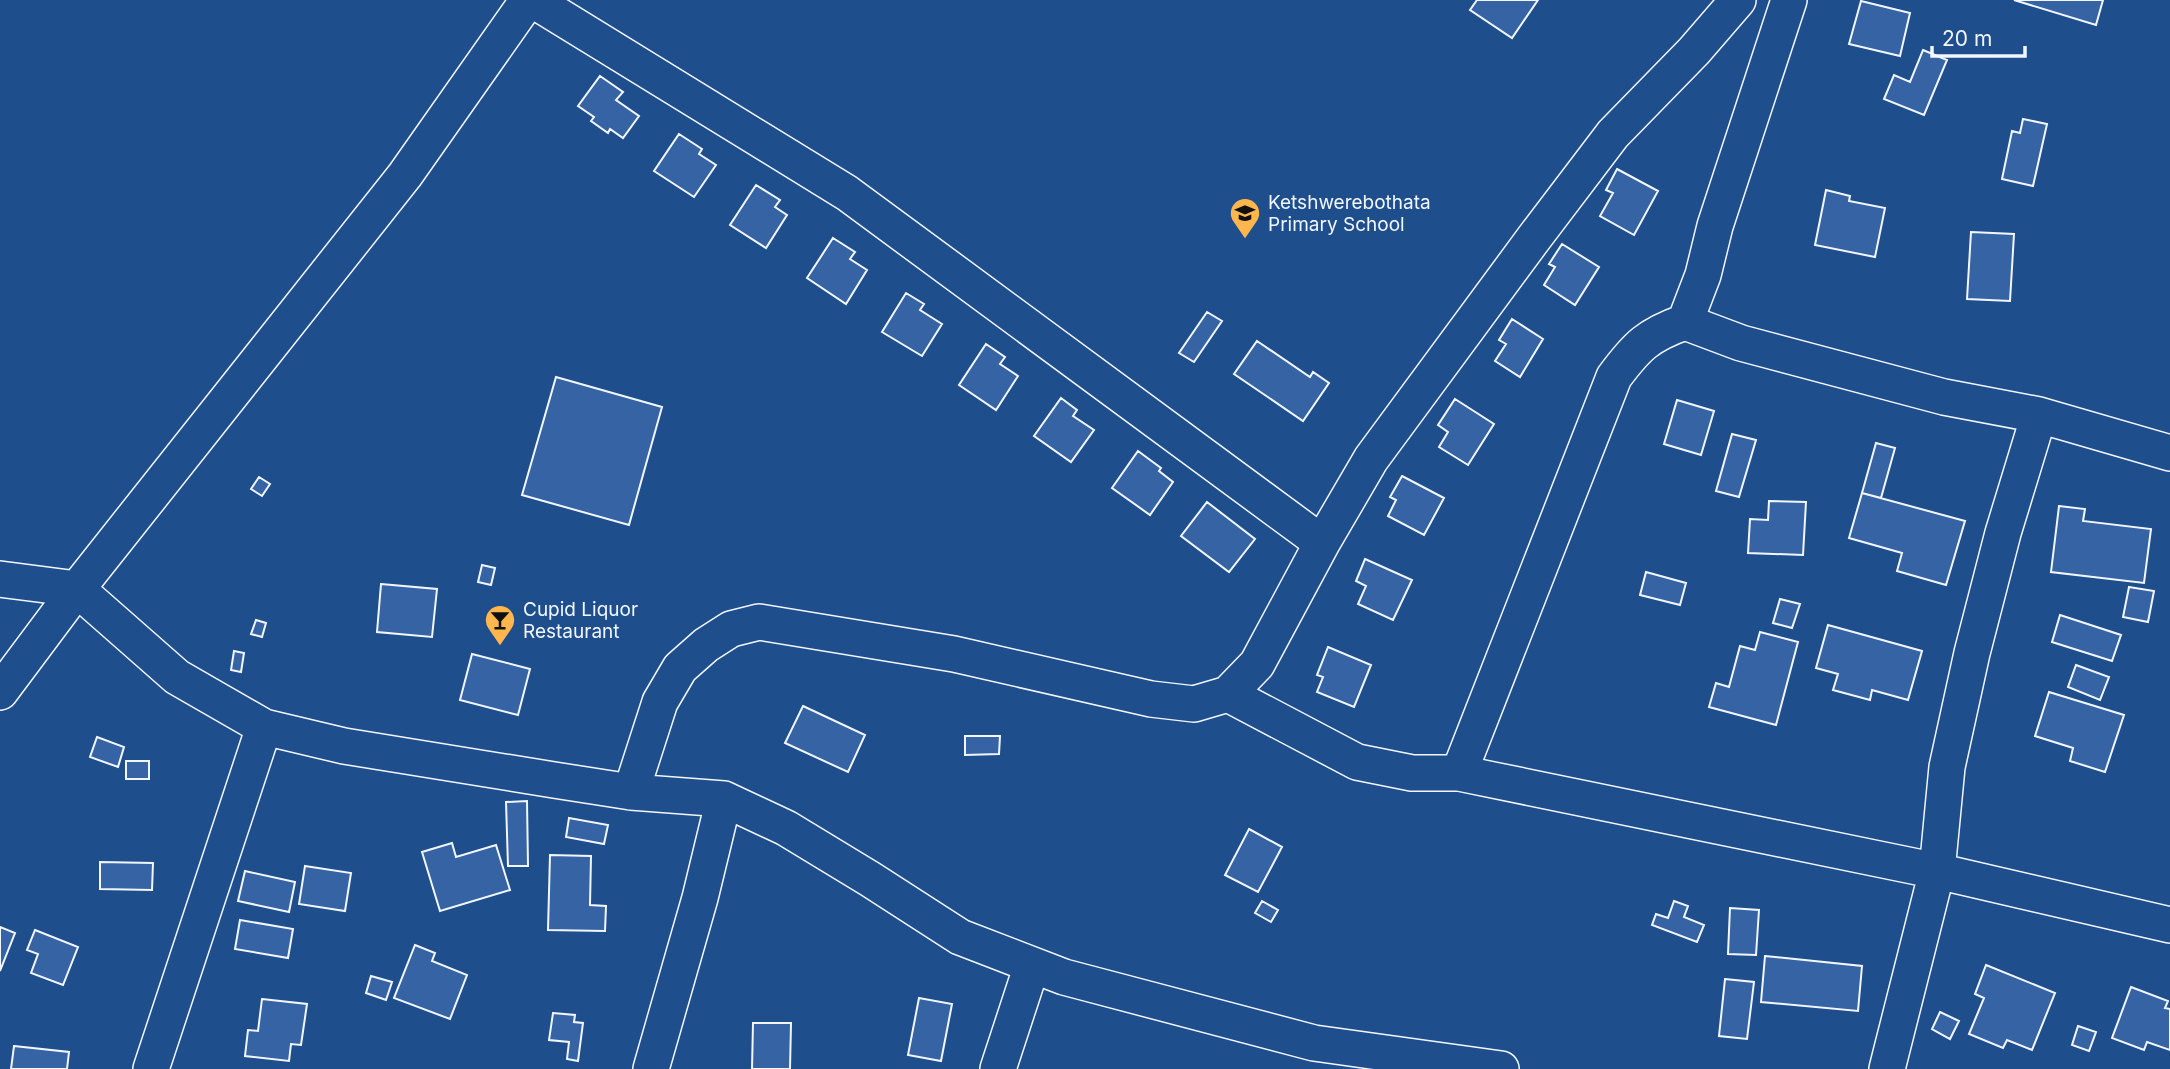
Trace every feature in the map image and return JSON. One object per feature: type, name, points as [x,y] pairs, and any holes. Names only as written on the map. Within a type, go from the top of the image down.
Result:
[{"type":"street","points":[[0,692],[77,589],[405,175],[530,0],[847,193],[1322,543]]},
{"type":"street","points":[[631,792],[660,702],[680,668],[706,645],[731,629],[759,622],[954,654],[1150,699],[1194,704],[1228,694],[1257,664],[1371,459],[1613,134],[1694,51],[1738,0]]},
{"type":"street","points":[[1685,321],[1703,275],[1715,226],[1789,0]]},
{"type":"street","points":[[1459,773],[1614,377],[1636,348],[1663,329],[1685,321],[1741,343],[1919,390],[2039,415],[2170,453]]},
{"type":"street","points":[[1887,1069],[1937,871],[1947,767],[1972,653],[2039,415]]},
{"type":"street","points":[[0,579],[77,589],[177,677],[264,727],[344,746],[631,792],[724,799],[786,828],[870,878],[960,937],[1064,977],[1310,1056],[1501,1069]]},
{"type":"street","points":[[1228,694],[1357,762],[1412,773],[1459,773],[1937,871],[2170,925]]},
{"type":"street","points":[[151,1069],[264,727]]},
{"type":"street","points":[[651,1069],[700,898],[724,799]]},
{"type":"street","points":[[998,1069],[1032,965]]},
{"type":"building","points":[[1477,0],[1538,0],[1512,38],[1470,10]]},
{"type":"building","points":[[2014,0],[2103,0],[2096,25]]},
{"type":"building","points":[[1861,1],[1910,13],[1900,56],[1849,44]]},
{"type":"building","points":[[1923,50],[1947,60],[1924,115],[1884,99],[1894,75],[1910,82]]},
{"type":"building","points":[[600,76],[623,92],[616,100],[639,116],[623,138],[610,129],[608,133],[591,121],[594,117],[578,106]]},
{"type":"building","points":[[2023,119],[2047,124],[2033,186],[2002,179],[2012,131],[2020,133]]},
{"type":"building","points":[[679,134],[702,149],[699,154],[716,165],[694,197],[654,171]]},
{"type":"building","points":[[1617,169],[1658,191],[1634,235],[1600,216],[1613,193],[1606,190]]},
{"type":"building","points":[[756,185],[780,200],[775,207],[787,215],[766,248],[730,225]]},
{"type":"building","points":[[1826,190],[1850,196],[1849,201],[1885,208],[1875,257],[1815,245]]},
{"type":"building","points":[[1971,232],[2014,234],[2010,301],[1967,299]]},
{"type":"building","points":[[833,238],[855,252],[850,259],[867,270],[846,304],[807,278]]},
{"type":"building","points":[[1562,244],[1599,267],[1575,305],[1544,285],[1555,267],[1549,264]]},
{"type":"building","points":[[906,293],[924,304],[920,310],[942,324],[922,356],[882,332]]},
{"type":"building","points":[[1207,312],[1222,321],[1194,362],[1179,353]]},
{"type":"building","points":[[1512,319],[1543,339],[1520,377],[1495,361],[1506,344],[1499,340]]},
{"type":"building","points":[[1257,341],[1310,377],[1313,372],[1329,383],[1303,421],[1234,374]]},
{"type":"building","points":[[986,344],[1005,357],[1000,364],[1018,376],[996,410],[959,385]]},
{"type":"building","points":[[556,377],[662,407],[629,525],[522,495]]},
{"type":"building","points":[[1061,398],[1077,410],[1073,416],[1094,430],[1071,462],[1034,436]]},
{"type":"building","points":[[1455,399],[1494,424],[1468,465],[1439,447],[1448,432],[1438,425]]},
{"type":"building","points":[[1677,400],[1714,411],[1701,455],[1664,444]]},
{"type":"building","points":[[1732,434],[1756,440],[1739,497],[1716,491]]},
{"type":"building","points":[[1876,443],[1895,448],[1881,498],[1862,493]]},
{"type":"building","points":[[1138,451],[1161,468],[1159,471],[1173,482],[1150,515],[1112,488]]},
{"type":"building","points":[[1402,476],[1444,498],[1424,535],[1388,516],[1396,500],[1390,497]]},
{"type":"building","points":[[259,477],[270,484],[262,496],[251,489]]},
{"type":"building","points":[[1862,493],[1965,521],[1946,585],[1897,571],[1902,553],[1849,538]]},
{"type":"building","points":[[1769,501],[1806,502],[1803,555],[1748,553],[1750,519],[1768,520]]},
{"type":"building","points":[[1207,502],[1255,539],[1229,572],[1181,536]]},
{"type":"building","points":[[2059,506],[2085,509],[2083,521],[2151,529],[2144,583],[2051,572]]},
{"type":"building","points":[[1365,559],[1412,580],[1393,620],[1358,604],[1366,586],[1356,581]]},
{"type":"building","points":[[482,565],[495,568],[491,585],[478,582]]},
{"type":"building","points":[[1646,572],[1686,583],[1680,605],[1640,595]]},
{"type":"building","points":[[381,584],[437,589],[432,637],[377,632]]},
{"type":"building","points":[[2129,587],[2154,591],[2148,622],[2123,617]]},
{"type":"building","points":[[1780,599],[1800,604],[1792,628],[1773,623]]},
{"type":"building","points":[[2060,615],[2121,635],[2112,661],[2052,642]]},
{"type":"building","points":[[256,620],[266,623],[262,637],[251,634]]},
{"type":"building","points":[[1828,625],[1922,651],[1908,700],[1872,690],[1870,700],[1833,690],[1838,674],[1816,668]]},
{"type":"building","points":[[1760,632],[1798,642],[1776,725],[1709,707],[1716,683],[1729,687],[1740,646],[1755,650]]},
{"type":"building","points":[[1328,647],[1371,665],[1354,707],[1317,692],[1323,677],[1317,675]]},
{"type":"building","points":[[234,651],[244,653],[241,672],[231,670]]},
{"type":"building","points":[[472,654],[530,669],[518,715],[460,700]]},
{"type":"building","points":[[2076,665],[2109,677],[2100,700],[2068,687]]},
{"type":"building","points":[[2049,692],[2124,715],[2105,772],[2070,761],[2073,748],[2035,736]]},
{"type":"building","points":[[803,706],[865,735],[848,772],[785,743]]},
{"type":"building","points":[[965,736],[1000,736],[999,754],[965,755]]},
{"type":"building","points":[[97,737],[124,747],[118,767],[90,757]]},
{"type":"building","points":[[126,761],[149,761],[149,779],[126,779]]},
{"type":"building","points":[[527,801],[528,866],[508,866],[506,802]]},
{"type":"building","points":[[569,818],[608,825],[604,844],[566,837]]},
{"type":"building","points":[[1249,829],[1282,847],[1258,892],[1225,875]]},
{"type":"building","points":[[452,843],[456,857],[496,845],[510,890],[440,911],[422,852]]},
{"type":"building","points":[[550,855],[591,856],[590,905],[606,906],[605,931],[548,930]]},
{"type":"building","points":[[100,862],[153,863],[152,890],[100,889]]},
{"type":"building","points":[[305,866],[351,873],[345,911],[299,904]]},
{"type":"building","points":[[245,871],[295,882],[289,912],[238,901]]},
{"type":"building","points":[[1262,901],[1278,910],[1271,922],[1255,913]]},
{"type":"building","points":[[1674,901],[1688,906],[1684,917],[1704,925],[1697,942],[1652,925],[1656,914],[1668,918]]},
{"type":"building","points":[[1730,908],[1759,910],[1756,955],[1728,954]]},
{"type":"building","points":[[240,920],[293,929],[288,958],[235,949]]},
{"type":"building","points":[[0,927],[15,933],[0,971]]},
{"type":"building","points":[[35,930],[78,947],[63,985],[31,973],[38,954],[27,950]]},
{"type":"building","points":[[415,945],[435,953],[432,961],[467,975],[450,1019],[394,998]]},
{"type":"building","points":[[1765,956],[1862,966],[1858,1011],[1761,1002]]},
{"type":"building","points":[[1986,965],[2055,993],[2032,1050],[2007,1040],[2003,1048],[1969,1034],[1984,998],[1975,994]]},
{"type":"building","points":[[371,976],[392,982],[386,1000],[366,993]]},
{"type":"building","points":[[1725,979],[1754,982],[1747,1039],[1719,1036]]},
{"type":"building","points":[[2131,987],[2168,1001],[2165,1008],[2170,1009],[2170,1050],[2147,1042],[2144,1050],[2112,1038]]},
{"type":"building","points":[[919,998],[952,1004],[941,1061],[908,1055]]},
{"type":"building","points":[[262,999],[307,1004],[301,1045],[291,1044],[289,1061],[245,1056],[248,1030],[258,1031]]},
{"type":"building","points":[[1940,1012],[1959,1021],[1950,1039],[1932,1029]]},
{"type":"building","points":[[553,1013],[575,1015],[574,1022],[583,1023],[578,1061],[567,1059],[569,1042],[549,1040]]},
{"type":"building","points":[[753,1023],[791,1023],[790,1069],[752,1069]]},
{"type":"building","points":[[2078,1026],[2096,1032],[2089,1051],[2072,1045]]},
{"type":"building","points":[[14,1046],[69,1052],[67,1069],[11,1069]]},
{"type":"place","name":"Ketshwerebothata Primary School","points":[[1245,240]]},
{"type":"place","name":"Cupid Liquor Restaurant","points":[[500,647]]}]
